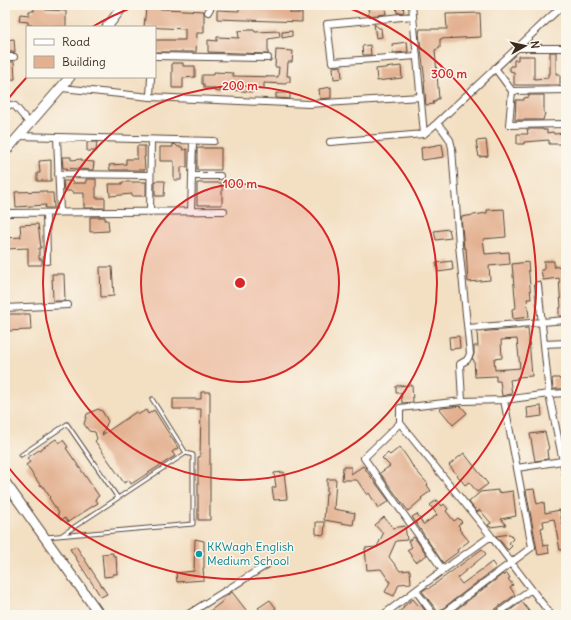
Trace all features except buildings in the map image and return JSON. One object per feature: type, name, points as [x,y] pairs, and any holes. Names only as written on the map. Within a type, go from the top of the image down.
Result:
[{"type":"street","points":[[108,26],[124,5]]},
{"type":"street","points":[[208,12],[212,5]]},
{"type":"street","points":[[412,5],[424,134]]},
{"type":"street","points":[[330,142],[424,134],[437,124],[563,5]]},
{"type":"street","points":[[413,16],[326,24],[332,62],[417,56]]},
{"type":"street","points":[[516,48],[566,48]]},
{"type":"street","points":[[156,56],[268,58]]},
{"type":"street","points":[[5,58],[14,58]]},
{"type":"street","points":[[495,68],[512,91],[509,124],[566,124]]},
{"type":"street","points":[[5,152],[69,78]]},
{"type":"street","points":[[150,97],[151,78]]},
{"type":"street","points":[[62,88],[150,97],[309,104],[420,97]]},
{"type":"street","points":[[512,91],[566,90]]},
{"type":"street","points":[[5,104],[15,106],[30,124]]},
{"type":"street","points":[[437,124],[450,140],[452,148],[459,245],[470,354],[467,360],[460,364],[462,402]]},
{"type":"street","points":[[19,136],[214,141]]},
{"type":"street","points":[[57,137],[60,212]]},
{"type":"street","points":[[150,212],[151,140]]},
{"type":"street","points":[[191,212],[193,141]]},
{"type":"street","points":[[58,174],[150,175]]},
{"type":"street","points":[[192,176],[220,176]]},
{"type":"street","points":[[5,213],[224,211]]},
{"type":"street","points":[[46,212],[47,261]]},
{"type":"street","points":[[538,285],[549,394],[566,476]]},
{"type":"street","points":[[5,308],[68,305]]},
{"type":"street","points":[[468,328],[566,320]]},
{"type":"street","points":[[544,344],[566,343]]},
{"type":"street","points":[[550,615],[491,536],[400,423],[400,408],[462,402],[504,400],[566,393]]},
{"type":"street","points":[[441,615],[532,547],[504,400]]},
{"type":"street","points":[[400,423],[364,458],[443,570]]},
{"type":"street","points":[[517,468],[562,461]]},
{"type":"street","points":[[5,482],[100,615]]},
{"type":"street","points":[[383,615],[390,613],[443,570],[491,536]]},
{"type":"street","points":[[187,615],[268,564]]},
{"type":"street","points":[[498,614],[531,590]]},
{"type":"street","points":[[416,591],[434,615]]},
{"type":"lane","points":[[45,537],[192,524],[193,455],[186,453],[152,399]]},
{"type":"lane","points":[[22,455],[66,424],[118,498]]},
{"type":"lane","points":[[61,536],[186,453]]},
{"type":"place","name":"KKWagh English Medium School","points":[[199,554]]}]
